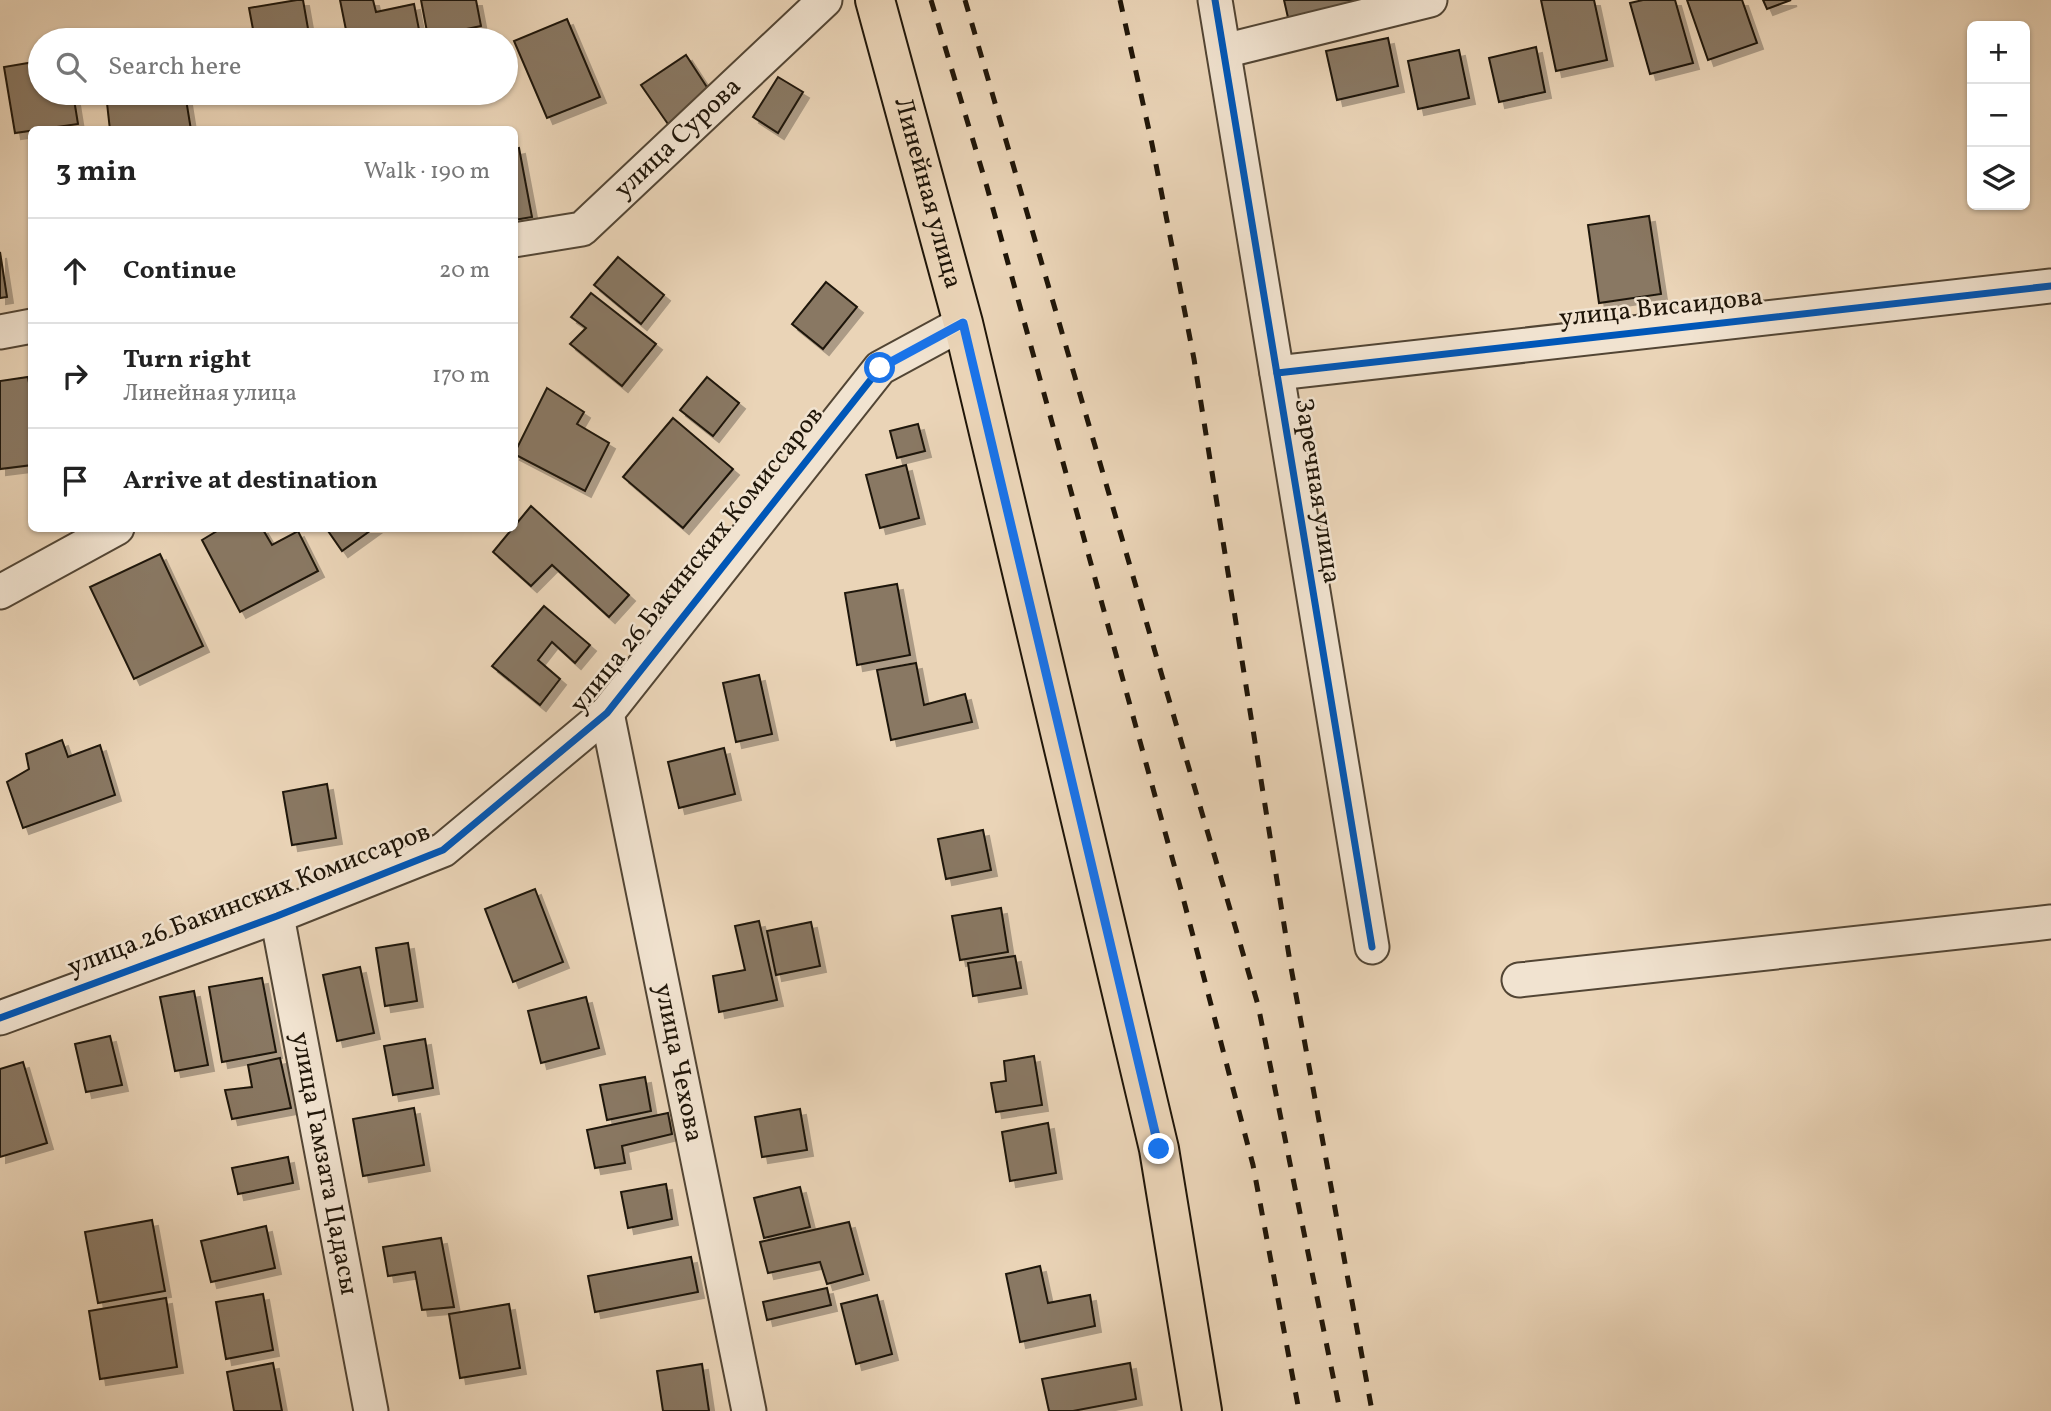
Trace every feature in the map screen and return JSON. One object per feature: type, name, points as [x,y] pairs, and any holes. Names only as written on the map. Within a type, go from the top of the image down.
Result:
[{"type":"main road","name":"Линейная улица","points":[[876,0],[963,323],[1159,1149],[1202,1411]]},
{"type":"street","name":"улица Сурова","points":[[518,239],[582,229],[825,0]]},
{"type":"street","name":"Заречная улица","points":[[1215,0],[1372,947]]},
{"type":"street","points":[[1224,51],[1430,0]]},
{"type":"street","name":"улица Висаидова","points":[[1277,373],[2051,286]]},
{"type":"street","name":"улица 26 Бакинских Комиссаров","points":[[0,1018],[278,916],[443,850],[607,713],[880,368],[963,323]]},
{"type":"street","points":[[0,332],[28,327]]},
{"type":"street","points":[[0,592],[110,532]]},
{"type":"street","name":"улица Чехова","points":[[607,713],[749,1411]]},
{"type":"street","name":"улица Гамзата Цадасы","points":[[278,916],[371,1411]]},
{"type":"street","points":[[1519,980],[2051,922]]},
{"type":"building","points":[[303,0],[308,28],[253,28],[249,8]]},
{"type":"building","points":[[340,0],[373,0],[376,12],[414,4],[419,28],[346,28]]},
{"type":"building","points":[[421,0],[476,0],[481,26],[426,28]]},
{"type":"building","points":[[1284,0],[1366,0],[1289,22]]},
{"type":"building","points":[[1541,0],[1594,0],[1607,60],[1556,71]]},
{"type":"building","points":[[1643,0],[1675,0],[1693,63],[1650,74],[1630,3]]},
{"type":"building","points":[[1687,0],[1742,0],[1757,43],[1708,60]]},
{"type":"building","points":[[1763,0],[1791,0],[1767,9]]},
{"type":"building","points":[[567,19],[600,97],[547,118],[518,50],[518,39]]},
{"type":"building","points":[[1388,38],[1398,86],[1337,100],[1326,51]]},
{"type":"building","points":[[1536,47],[1545,92],[1499,102],[1489,58]]},
{"type":"building","points":[[1459,50],[1469,98],[1418,109],[1408,61]]},
{"type":"building","points":[[686,55],[714,98],[670,127],[641,85]]},
{"type":"building","points":[[28,63],[28,105],[75,105],[78,124],[28,126],[28,131],[15,133],[4,67]]},
{"type":"building","points":[[778,77],[803,92],[778,133],[753,117]]},
{"type":"building","points":[[107,105],[187,105],[190,126],[110,126]]},
{"type":"building","points":[[518,148],[532,217],[518,219]]},
{"type":"building","points":[[1649,216],[1661,294],[1599,303],[1588,225]]},
{"type":"building","points":[[0,252],[7,297],[0,298]]},
{"type":"building","points":[[618,257],[664,295],[641,324],[594,285]]},
{"type":"building","points":[[826,282],[857,307],[823,349],[792,324]]},
{"type":"building","points":[[591,293],[656,344],[622,386],[570,344],[586,328],[571,317]]},
{"type":"building","points":[[28,377],[28,466],[0,469],[0,381]]},
{"type":"building","points":[[707,377],[739,403],[713,436],[680,410]]},
{"type":"building","points":[[547,388],[584,412],[577,424],[609,443],[585,491],[518,456],[518,446]]},
{"type":"building","points":[[673,418],[733,469],[683,528],[623,477]]},
{"type":"building","points":[[918,424],[925,451],[897,458],[890,431]]},
{"type":"building","points":[[906,465],[919,518],[880,528],[866,475]]},
{"type":"building","points":[[531,506],[629,595],[609,617],[552,565],[531,586],[493,552],[510,532],[518,532],[518,522]]},
{"type":"building","points":[[215,532],[264,532],[272,545],[298,532],[318,571],[240,612],[202,540]]},
{"type":"building","points":[[329,532],[368,532],[342,551]]},
{"type":"building","points":[[160,554],[203,646],[134,679],[90,587]]},
{"type":"building","points":[[897,584],[910,655],[857,665],[845,593]]},
{"type":"building","points":[[544,606],[590,645],[575,663],[552,642],[538,660],[560,679],[540,705],[492,666]]},
{"type":"building","points":[[916,663],[924,705],[965,694],[972,722],[891,740],[877,670]]},
{"type":"building","points":[[759,675],[772,734],[736,742],[723,683]]},
{"type":"building","points":[[62,740],[68,757],[100,745],[115,795],[23,828],[7,782],[29,769],[26,754]]},
{"type":"building","points":[[724,748],[735,794],[679,808],[668,762]]},
{"type":"building","points":[[327,784],[336,838],[292,845],[283,792]]},
{"type":"building","points":[[983,830],[991,870],[946,879],[938,839]]},
{"type":"building","points":[[535,889],[563,962],[513,982],[485,909]]},
{"type":"building","points":[[1001,908],[1008,952],[960,960],[952,916]]},
{"type":"building","points":[[759,921],[777,1000],[719,1012],[713,976],[745,970],[735,926]]},
{"type":"building","points":[[811,922],[820,966],[776,975],[767,931]]},
{"type":"building","points":[[408,943],[417,1001],[385,1006],[376,948]]},
{"type":"building","points":[[1015,956],[1021,988],[973,996],[968,963]]},
{"type":"building","points":[[360,967],[374,1033],[337,1041],[323,975]]},
{"type":"building","points":[[262,978],[276,1052],[222,1062],[209,987]]},
{"type":"building","points":[[194,991],[208,1065],[175,1071],[160,997]]},
{"type":"building","points":[[586,997],[599,1048],[541,1063],[528,1011]]},
{"type":"building","points":[[110,1036],[122,1085],[86,1092],[75,1044]]},
{"type":"building","points":[[425,1039],[433,1088],[393,1095],[384,1046]]},
{"type":"building","points":[[1034,1056],[1042,1105],[996,1112],[991,1083],[1006,1081],[1004,1061]]},
{"type":"building","points":[[280,1058],[291,1108],[232,1119],[225,1090],[252,1087],[248,1065]]},
{"type":"building","points":[[23,1062],[47,1143],[0,1157],[0,1069]]},
{"type":"building","points":[[645,1077],[651,1111],[607,1120],[600,1085]]},
{"type":"building","points":[[414,1108],[424,1165],[363,1176],[353,1119]]},
{"type":"building","points":[[800,1109],[807,1150],[762,1157],[755,1117]]},
{"type":"building","points":[[668,1113],[672,1134],[622,1146],[625,1163],[595,1168],[587,1130]]},
{"type":"building","points":[[1048,1123],[1056,1173],[1010,1181],[1002,1132]]},
{"type":"building","points":[[288,1157],[293,1183],[238,1194],[232,1168]]},
{"type":"building","points":[[666,1184],[672,1219],[628,1228],[621,1192]]},
{"type":"building","points":[[800,1187],[810,1227],[764,1238],[754,1198]]},
{"type":"building","points":[[152,1220],[165,1291],[98,1303],[85,1232]]},
{"type":"building","points":[[849,1222],[863,1274],[827,1284],[820,1262],[768,1273],[760,1242]]},
{"type":"building","points":[[266,1226],[275,1268],[211,1282],[201,1241]]},
{"type":"building","points":[[441,1238],[454,1307],[422,1310],[415,1272],[388,1276],[383,1247]]},
{"type":"building","points":[[691,1257],[698,1292],[595,1312],[588,1276]]},
{"type":"building","points":[[1040,1266],[1048,1303],[1090,1295],[1095,1326],[1020,1342],[1006,1274]]},
{"type":"building","points":[[827,1288],[831,1305],[767,1320],[763,1302]]},
{"type":"building","points":[[263,1294],[273,1350],[226,1359],[216,1302]]},
{"type":"building","points":[[877,1295],[892,1354],[856,1364],[841,1304]]},
{"type":"building","points":[[166,1298],[177,1367],[100,1379],[89,1311]]},
{"type":"building","points":[[509,1304],[520,1368],[460,1378],[449,1314]]},
{"type":"building","points":[[273,1363],[282,1411],[234,1411],[227,1372]]},
{"type":"building","points":[[1130,1363],[1136,1399],[1073,1411],[1049,1411],[1042,1379]]},
{"type":"building","points":[[702,1364],[709,1411],[663,1411],[657,1371]]},
{"type":"railway","points":[[931,0],[987,187],[1181,890],[1253,1165],[1299,1411]]},
{"type":"railway","points":[[965,0],[1258,1005],[1340,1411]]},
{"type":"railway","points":[[1120,0],[1152,144],[1194,359],[1290,962],[1372,1411]]},
{"type":"cycle path","points":[[1215,0],[1372,947]]},
{"type":"cycle path","points":[[1277,373],[2051,286]]},
{"type":"cycle path","points":[[0,1018],[277,916],[443,850],[607,713],[880,368],[963,323]]},
{"type":"route","points":[[880,368],[963,323],[1159,1149]]}]
